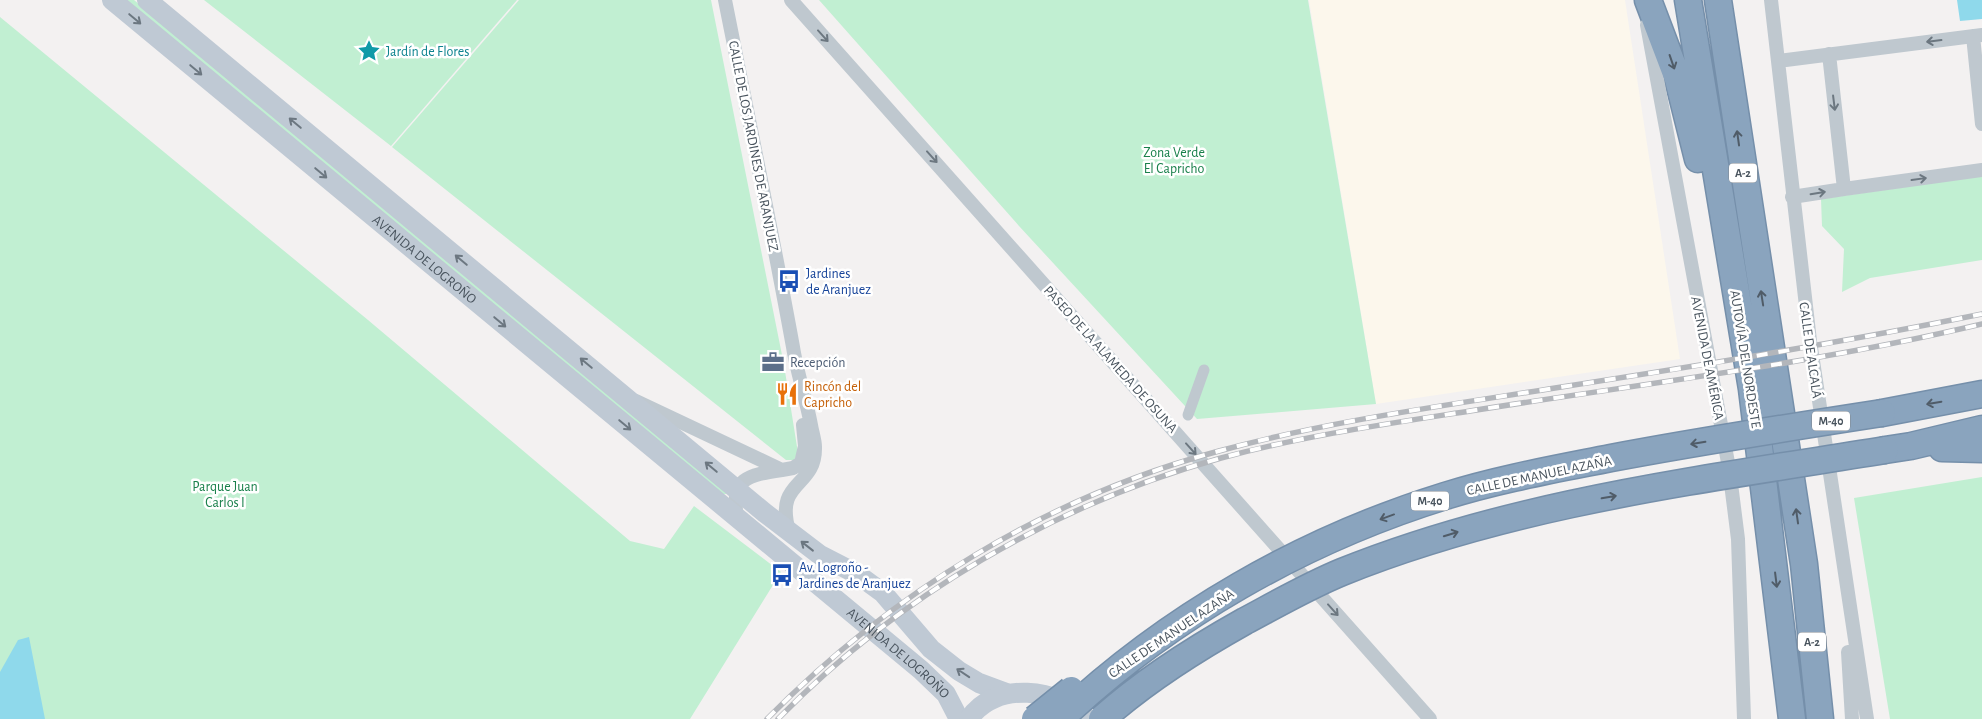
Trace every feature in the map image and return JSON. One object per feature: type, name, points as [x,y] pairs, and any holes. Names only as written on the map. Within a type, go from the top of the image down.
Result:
[{"type":"highway","points":[[1648,0],[1678,79],[1698,161],[1724,226]]},
{"type":"highway","name":"AUTOVÍA DEL NORDESTE","points":[[1688,0],[1752,388],[1792,719]]},
{"type":"highway","name":"AUTOVÍA DEL NORDESTE","points":[[1718,0],[1804,564],[1820,719]]},
{"type":"highway","name":"CALLE DE MANUEL AZAÑA","points":[[1060,719],[1116,668],[1202,609],[1281,562],[1381,519],[1446,496],[1560,468],[1982,394]]},
{"type":"highway","points":[[1911,446],[1982,429]]},
{"type":"highway","points":[[1911,446],[1982,449]]},
{"type":"highway","name":"CALLE DE MANUEL AZAÑA","points":[[1102,719],[1175,662],[1221,634],[1298,592],[1388,554],[1456,532],[1565,504],[1911,446]]},
{"type":"highway","points":[[1124,719],[1228,646],[1302,601],[1388,554]]},
{"type":"highway","points":[[1804,564],[1831,673],[1837,719]]},
{"type":"highway","points":[[1773,719],[1772,682],[1785,655]]},
{"type":"highway","points":[[1035,719],[1084,680],[1116,668]]},
{"type":"main road","name":"AVENIDA DE LOGROÑO","points":[[112,0],[921,670],[946,694],[959,719]]},
{"type":"main road","name":"AVENIDA DE LOGROÑO","points":[[147,0],[789,532],[820,555],[857,574],[883,593],[931,649],[979,683],[1006,693]]},
{"type":"main road","points":[[969,719],[977,708],[1006,693],[1028,692],[1067,703],[1088,719]]},
{"type":"street","name":"CALLE DE LOS JARDINES DE ARANJUEZ","points":[[725,0],[798,372],[816,446],[814,462],[808,474],[792,490],[786,501],[784,515],[789,532]]},
{"type":"street","name":"PASEO DE LA ALAMEDA DE OSUNA","points":[[791,0],[1430,719]]},
{"type":"street","name":"AVENIDA DE AMÉRICA","points":[[1643,0],[1729,468],[1738,539],[1744,719]]},
{"type":"street","name":"CALLE DE ALCALÁ","points":[[1770,0],[1792,197],[1833,502],[1867,719]]},
{"type":"street","points":[[1778,62],[1977,36],[1982,124]]},
{"type":"street","points":[[1829,54],[1844,189]]},
{"type":"street","points":[[1792,197],[1982,170]]},
{"type":"street","points":[[1188,415],[1204,370]]},
{"type":"street","points":[[737,517],[734,501],[736,489],[742,480],[760,473],[793,468],[801,463],[805,446],[798,372]]},
{"type":"street","name":"AVENIDA DE LOGROÑO","points":[[626,396],[656,408],[782,470]]},
{"type":"street","name":"CALLE DE ALCALÁ","points":[[1833,502],[1849,662],[1852,719]]},
{"type":"shaded area","points":[[1309,0],[1625,0],[1680,359],[1376,404]]},
{"type":"green space","points":[[124,0],[134,0],[726,491],[726,494],[723,494]]},
{"type":"green space","points":[[204,0],[517,0],[391,146]]},
{"type":"green space","points":[[519,0],[711,0],[784,365],[798,453],[794,460],[786,460],[392,147]]},
{"type":"green space","name":"Zona Verde El Capricho","points":[[819,0],[1308,0],[1376,404],[1197,419],[1019,226]]},
{"type":"green space","name":"Parque Juan Carlos I","points":[[0,17],[368,320],[630,541],[664,549],[694,506],[781,572],[690,719],[0,719]]},
{"type":"green space","points":[[1982,176],[1982,260],[1870,278],[1842,292],[1844,249],[1822,226],[1821,199]]},
{"type":"green space","points":[[1982,477],[1982,719],[1890,719],[1854,498]]},
{"type":"water","points":[[1957,0],[1982,0],[1982,19],[1960,21]]},
{"type":"water","points":[[29,637],[45,719],[0,719],[0,672],[18,640]]},
{"type":"railway","points":[[767,719],[815,673],[866,630],[919,591],[975,555],[1033,523],[1093,495],[1155,471],[1260,440],[1344,423],[1769,354],[1982,314]]},
{"type":"railway","points":[[778,719],[825,674],[874,633],[927,594],[982,560],[1040,528],[1099,501],[1159,477],[1252,450],[1344,431],[1791,362],[1855,351],[1982,324]]},
{"type":"place","name":"Jardín de Flores","points":[[369,51]]},
{"type":"place","name":"Jardines de Aranjuez","points":[[789,281]]},
{"type":"place","name":"Recepción","points":[[773,362]]},
{"type":"place","name":"Rincón del Capricho","points":[[787,394]]},
{"type":"place","name":"Av. Logroño - Jardines de Aranjuez","points":[[782,575]]}]
